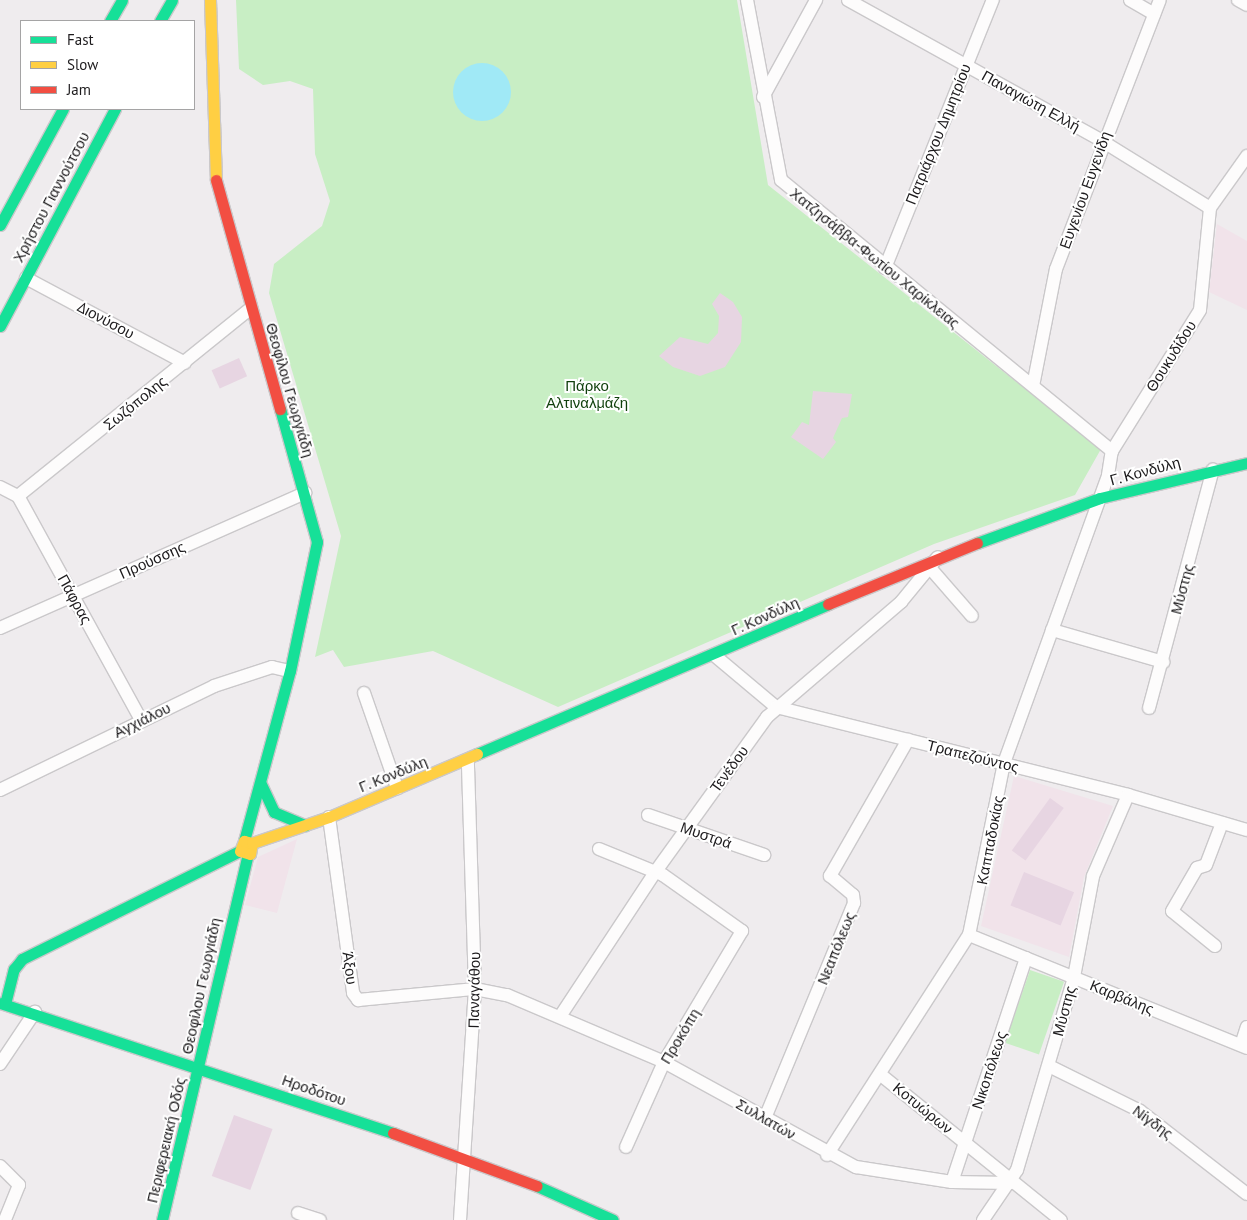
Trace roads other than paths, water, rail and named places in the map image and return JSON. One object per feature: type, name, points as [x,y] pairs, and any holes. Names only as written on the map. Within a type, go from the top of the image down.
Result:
[{"type":"street","points":[[111,20],[122,0]]},
{"type":"street","points":[[161,20],[172,0]]},
{"type":"street","name":"Θεοφίλου Γεωργιάδη","points":[[198,1067],[261,784],[290,671],[317,548],[305,493],[250,308],[213,168],[210,0]]},
{"type":"street","name":"Χατζησάββα-Φωτίου Χαρίκλειας","points":[[747,0],[763,97],[781,180],[885,268],[1112,451]]},
{"type":"street","points":[[763,97],[816,0]]},
{"type":"street","name":"Παναγιώτη Ελλή","points":[[848,0],[1102,141],[1210,208]]},
{"type":"street","name":"Πατριάρχου Δημητρίου","points":[[885,268],[993,0]]},
{"type":"street","points":[[1130,0],[1154,14]]},
{"type":"street","name":"Ευγενίου Ευγενίδη","points":[[1033,386],[1050,288],[1102,141],[1160,0]]},
{"type":"street","points":[[1238,0],[1247,5]]},
{"type":"street","points":[[0,224],[62,110]]},
{"type":"street","name":"Χρήστου Γιαννούτσου","points":[[0,326],[113,110]]},
{"type":"street","name":"Θουκυδίδου","points":[[1100,498],[1112,451],[1200,310],[1210,208],[1245,164]]},
{"type":"street","name":"Διονύσου","points":[[26,278],[186,363]]},
{"type":"street","name":"Σωζόπολης","points":[[18,496],[186,363],[250,308]]},
{"type":"street","name":"Γ. Κονδύλη","points":[[247,848],[329,817],[468,760],[938,557],[1100,498],[1213,470],[1247,464]]},
{"type":"street","name":"Μύστης","points":[[1149,708],[1163,662],[1213,470]]},
{"type":"street","points":[[0,487],[18,496]]},
{"type":"street","name":"Προύσσης","points":[[0,628],[305,493]]},
{"type":"street","name":"Πάφρας","points":[[18,496],[141,720]]},
{"type":"street","name":"Καππαδοκίας","points":[[827,1154],[882,1074],[969,935],[1004,763],[1100,498]]},
{"type":"street","name":"Τενέδου","points":[[561,1015],[686,828],[776,707],[901,602],[931,569],[938,557]]},
{"type":"street","points":[[931,569],[972,616]]},
{"type":"street","points":[[1052,630],[1163,662]]},
{"type":"street","name":"Τραπεζούντος","points":[[714,655],[776,707],[1128,795],[1247,830]]},
{"type":"street","name":"Αγχιάλου","points":[[0,790],[141,720],[253,671],[272,667],[290,671]]},
{"type":"street","points":[[364,693],[397,788]]},
{"type":"street","name":"Νεαπόλεως","points":[[766,1118],[854,903],[853,895],[830,876],[908,740]]},
{"type":"street","name":"Παναγάθου","points":[[460,1220],[467,1158],[475,989],[468,760]]},
{"type":"street","points":[[261,784],[274,812],[306,825]]},
{"type":"street","name":"Μύστης","points":[[983,1220],[1011,1184],[1049,1066],[1074,977],[1093,876],[1128,795]]},
{"type":"street","name":"Μυστρά","points":[[648,815],[764,854]]},
{"type":"street","name":"Άξου","points":[[329,817],[355,997],[362,1001],[475,989]]},
{"type":"street","points":[[1215,946],[1172,911],[1198,868],[1206,865],[1222,823]]},
{"type":"street","points":[[2,1003],[14,969],[28,956],[247,848]]},
{"type":"street","points":[[599,849],[656,871]]},
{"type":"street","name":"Προκόπη","points":[[626,1147],[664,1062],[742,931],[656,871]]},
{"type":"street","name":"Καρβάλης","points":[[969,935],[1244,1046]]},
{"type":"street","name":"Νικοπόλεως","points":[[952,1182],[1026,958]]},
{"type":"street","name":"Συλλατών","points":[[475,989],[506,995],[561,1015],[664,1062],[827,1154],[865,1170],[952,1182],[1011,1184]]},
{"type":"street","name":"Ηροδότου","points":[[2,1003],[35,1012],[467,1158],[614,1220]]},
{"type":"street","points":[[0,1064],[35,1012]]},
{"type":"street","points":[[1244,1046],[1247,1027]]},
{"type":"street","name":"Νίγδης","points":[[1049,1066],[1140,1111],[1247,1194]]},
{"type":"street","name":"Περιφερειακή Οδός","points":[[162,1220],[198,1067]]},
{"type":"street","name":"Κοτυώρων","points":[[882,1074],[965,1142],[1011,1184]]},
{"type":"street","points":[[0,1166],[19,1185],[4,1220]]},
{"type":"street","points":[[1011,1184],[1061,1220]]},
{"type":"street","points":[[298,1213],[320,1220]]},
{"type":"water","points":[[476,63],[488,63],[503,71],[511,86],[511,98],[503,113],[488,121],[476,121],[461,113],[453,98],[453,86],[461,71]]},
{"type":"park label","name":"Πάρκο Αλτιναλμάζη","points":[[587,394]]}]
